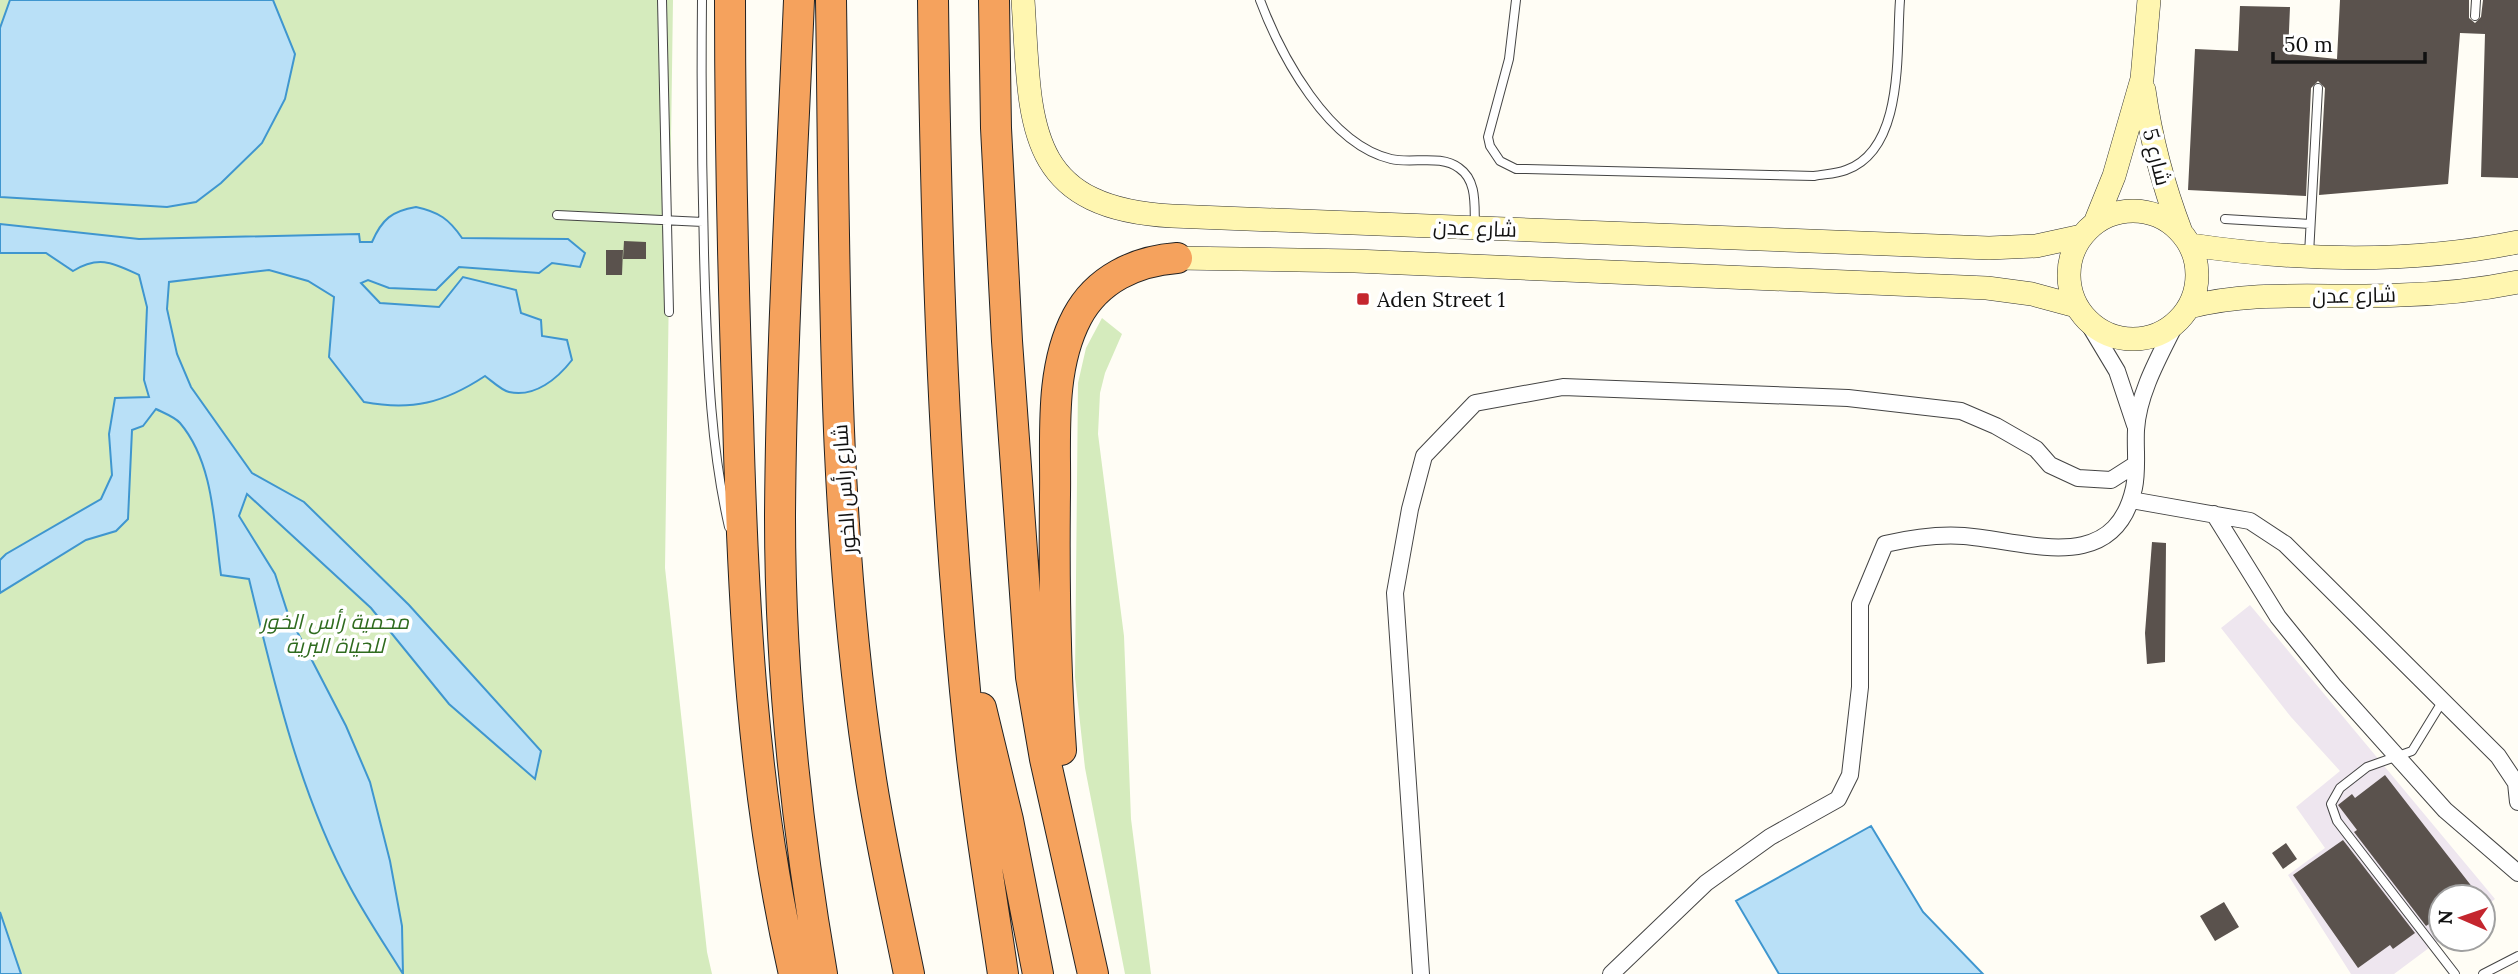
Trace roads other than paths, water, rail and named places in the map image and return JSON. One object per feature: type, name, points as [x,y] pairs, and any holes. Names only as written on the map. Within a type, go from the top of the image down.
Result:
[{"type":"highway","points":[[730,0],[733,257],[742,582],[755,734],[774,869],[794,974]]},
{"type":"highway","points":[[799,0],[780,519],[783,626],[791,739],[822,974]]},
{"type":"highway","name":"شارع رأس الخور","points":[[831,0],[836,351],[857,664],[869,766],[909,974]]},
{"type":"highway","points":[[933,0],[937,263],[961,650],[975,776],[1003,974]]},
{"type":"highway","points":[[994,0],[996,128],[1031,677],[1045,759],[1093,974]]},
{"type":"highway","points":[[1069,862],[1055,645],[1056,441],[1061,361],[1077,316],[1100,288],[1140,264],[1177,258]]},
{"type":"highway","points":[[961,650],[991,742],[1038,974]]},
{"type":"street","name":"شارع عدن","points":[[1023,0],[1031,107],[1036,134],[1055,167],[1082,193],[1097,203],[1139,214],[1989,248],[2036,246],[2088,229]]},
{"type":"street","name":"شارع 5","points":[[2149,0],[2143,79],[2149,132],[2162,183],[2186,239]]},
{"type":"street","name":"شارع 5","points":[[2088,229],[2114,176],[2143,79]]},
{"type":"street","points":[[1611,974],[1706,883],[1770,837],[1838,800],[1850,775],[1853,750],[1860,687],[1860,604],[1885,544],[1920,537],[1963,536],[2069,550],[2111,534],[2130,499],[2136,464],[2136,427],[2149,380],[2175,325],[2189,307],[2197,287],[2197,266],[2186,239],[2167,219],[2149,212],[2130,210],[2112,214],[2088,229],[2071,258],[2069,282],[2082,314],[2117,371],[2136,427]]},
{"type":"street","name":"شارع عدن","points":[[2186,239],[2260,256],[2309,257],[2417,256],[2518,242]]},
{"type":"street","name":"شارع عدن","points":[[1177,258],[1355,261],[1986,288],[2032,294],[2082,314]]},
{"type":"street","name":"شارع عدن","points":[[2189,307],[2238,298],[2400,295],[2487,288],[2518,282]]},
{"type":"street","points":[[2082,314],[2107,335],[2130,340],[2154,337],[2175,325]]},
{"type":"street","points":[[1420,974],[1395,593],[1410,509],[1424,456],[1475,403],[1563,387],[1848,398],[1961,411],[1996,426],[2035,449],[2050,464],[2078,478],[2111,480],[2136,464]]},
{"type":"street","points":[[2130,499],[2250,521],[2285,544],[2498,756],[2517,784],[2518,802]]},
{"type":"street","points":[[2214,513],[2278,617],[2395,758],[2445,810],[2518,873]]},
{"type":"lane","points":[[662,0],[669,312]]},
{"type":"lane","points":[[702,0],[703,222],[712,418],[723,500],[742,582]]},
{"type":"lane","points":[[1260,0],[1286,58],[1334,124],[1361,146],[1393,160],[1451,163],[1459,167],[1472,183],[1475,228]]},
{"type":"lane","points":[[1516,0],[1509,59],[1488,136],[1494,154],[1508,166],[1516,169],[1814,176],[1847,170],[1868,156],[1886,133],[1893,100],[1900,0]]},
{"type":"lane","points":[[2475,16],[2476,0]]},
{"type":"lane","points":[[2309,257],[2318,88]]},
{"type":"lane","points":[[557,215],[703,222]]},
{"type":"lane","points":[[2225,219],[2310,224]]},
{"type":"lane","points":[[2442,702],[2412,751],[2374,763],[2340,789],[2331,804],[2332,814],[2455,974]]},
{"type":"lane","points":[[2483,974],[2518,956]]},
{"type":"water","points":[[10,0],[273,0],[295,54],[285,99],[262,143],[221,183],[196,202],[167,207],[0,197],[0,28]]},
{"type":"water","points":[[416,207],[443,217],[462,238],[568,239],[585,253],[580,267],[552,263],[539,273],[459,267],[436,290],[389,288],[368,280],[361,283],[380,303],[439,307],[463,277],[516,290],[521,313],[541,320],[542,336],[567,340],[572,360],[553,380],[537,389],[519,393],[506,391],[485,376],[456,393],[427,402],[397,406],[364,402],[329,357],[334,297],[308,281],[269,270],[169,282],[167,309],[177,354],[191,387],[252,473],[304,502],[409,605],[541,751],[535,779],[449,704],[371,608],[247,494],[239,516],[275,574],[288,614],[346,726],[370,782],[390,861],[402,926],[403,974],[350,887],[316,813],[290,736],[249,579],[221,575],[206,475],[191,439],[178,421],[156,409],[143,426],[132,430],[128,519],[116,531],[86,540],[0,593],[0,560],[6,554],[101,499],[112,475],[109,434],[115,398],[149,397],[144,380],[147,307],[139,275],[106,262],[91,263],[73,271],[46,253],[0,253],[0,224],[139,239],[359,234],[360,242],[372,242],[389,217]]},
{"type":"water","points":[[1871,826],[1923,912],[1983,974],[1779,974],[1736,901]]},
{"type":"water","points":[[0,912],[21,974],[0,974]]},
{"type":"place","name":"Aden Street 1","points":[[1363,299]]},
{"type":"park label","name":"محمية رأس الخور للحياة البرية","points":[[335,633]]}]
